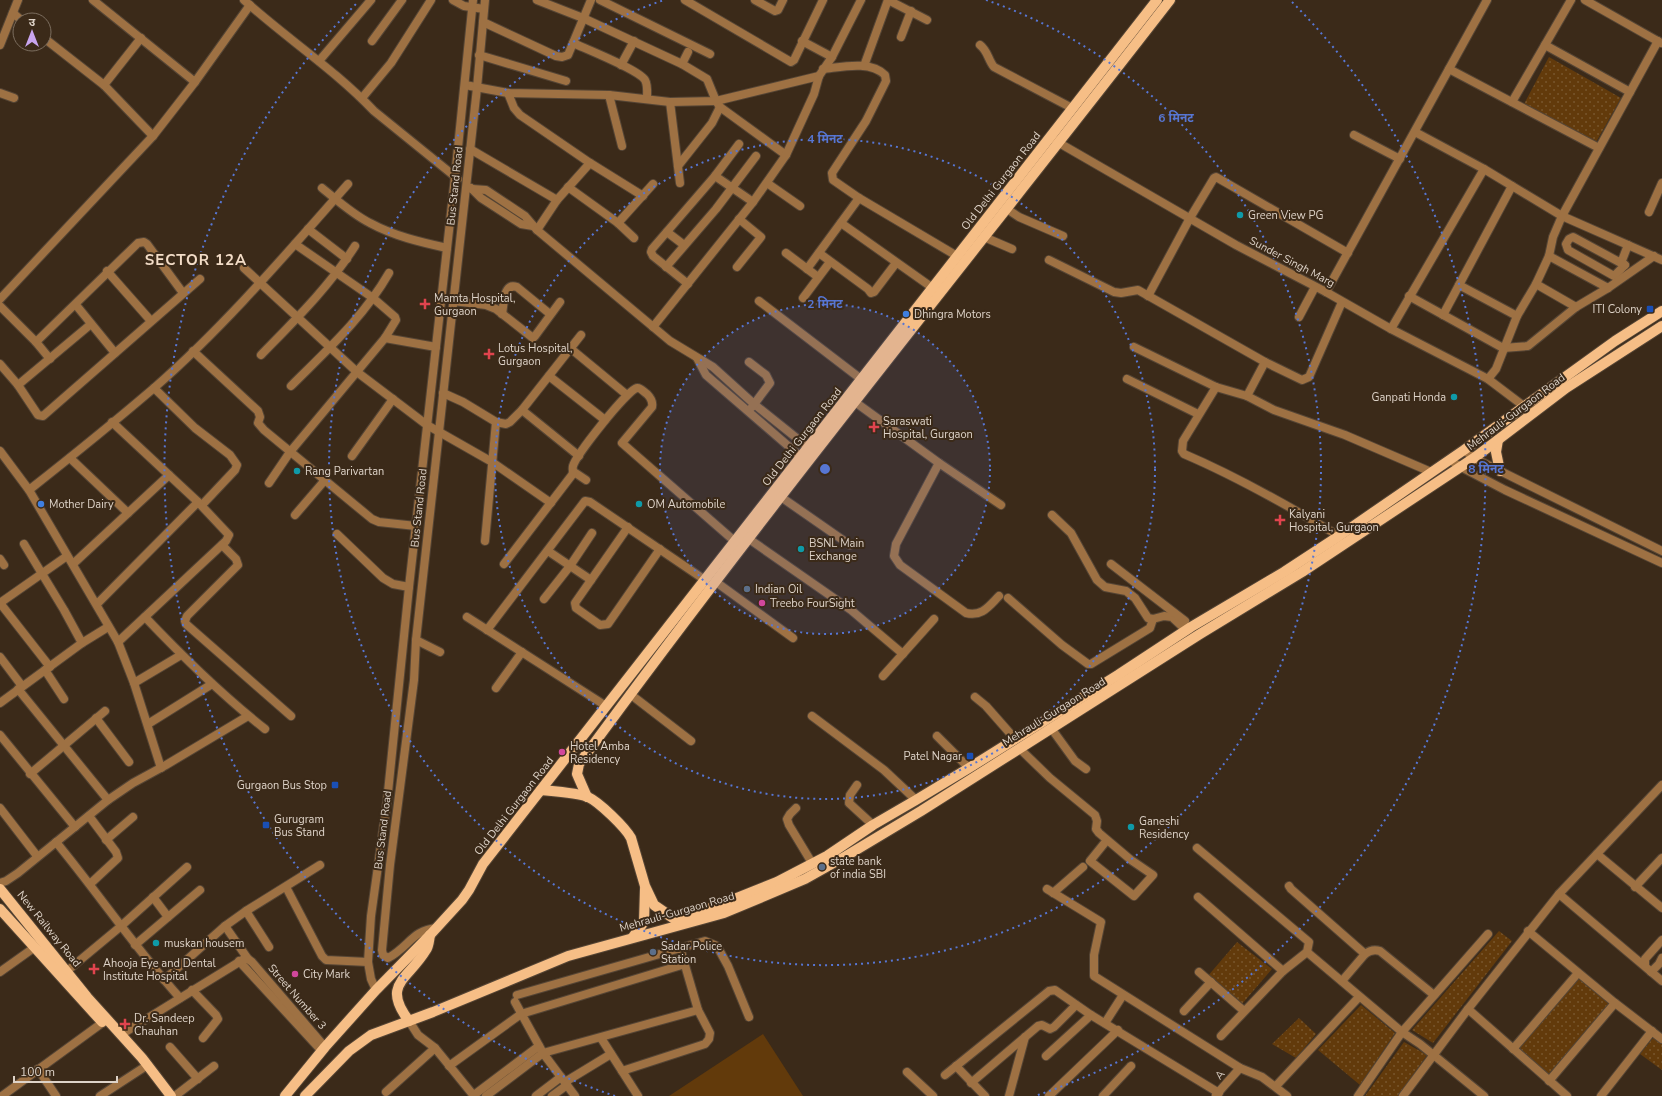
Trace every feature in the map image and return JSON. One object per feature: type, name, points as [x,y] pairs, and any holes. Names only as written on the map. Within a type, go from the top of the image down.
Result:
[{"type":"main road","name":"Old Delhi Gurgaon Road","points":[[588,797],[577,774],[579,764],[716,582],[801,457],[861,378],[1007,209],[1055,140],[1072,108],[1157,0]]},
{"type":"main road","name":"Old Delhi Gurgaon Road","points":[[433,932],[469,890],[483,864],[705,580],[742,543],[781,497],[855,402],[936,291],[957,256],[1170,0]]},
{"type":"main road","name":"Mehrauli-Gurgaon Road","points":[[305,1096],[349,1051],[371,1035],[568,956],[724,913],[805,878],[846,856],[921,811],[985,764],[1376,512],[1615,341],[1662,312]]},
{"type":"main road","name":"Mehrauli-Gurgaon Road","points":[[1017,743],[1051,728],[1193,629],[1302,572],[1461,467],[1592,371],[1662,326]]},
{"type":"main road","points":[[1498,440],[1496,452],[1500,471]]},
{"type":"main road","points":[[627,680],[633,691]]},
{"type":"main road","name":"Mehrauli-Gurgaon Road","points":[[645,886],[654,905],[673,918],[725,903],[777,882],[827,856],[874,824],[969,768],[985,764]]},
{"type":"main road","points":[[541,790],[588,797],[627,830],[631,838],[645,886],[644,922],[633,937]]},
{"type":"main road","name":"New Railway Road","points":[[0,889],[87,997],[122,1034],[171,1096]]},
{"type":"main road","name":"New Railway Road","points":[[0,909],[143,1068],[164,1096]]},
{"type":"main road","points":[[285,1096],[323,1049],[376,990],[433,932]]},
{"type":"main road","points":[[409,1021],[400,1009],[396,994],[398,986],[427,949],[433,932]]},
{"type":"street","points":[[13,12],[18,0]]},
{"type":"street","points":[[93,0],[195,82]]},
{"type":"street","points":[[319,61],[371,0]]},
{"type":"street","points":[[372,41],[402,0]]},
{"type":"street","points":[[362,98],[379,79],[395,57],[430,0]]},
{"type":"street","points":[[453,0],[464,6],[472,3],[484,9]]},
{"type":"street","name":"Bus Stand Road","points":[[433,932],[426,929],[419,932],[402,949],[392,956],[388,958],[383,955],[382,950],[390,865],[414,680],[416,640],[438,430],[453,301],[469,186],[470,150],[485,0]]},
{"type":"street","points":[[537,0],[583,18],[634,41],[682,64],[707,79],[718,104],[786,155]]},
{"type":"street","points":[[483,22],[556,56],[566,56],[591,0]]},
{"type":"street","points":[[600,0],[710,54]]},
{"type":"street","points":[[685,0],[789,62],[794,60],[823,0]]},
{"type":"street","points":[[755,0],[775,11],[778,10],[783,0]]},
{"type":"street","points":[[653,327],[753,202],[786,155],[814,94],[821,72],[832,57],[862,0]]},
{"type":"street","points":[[864,66],[888,0],[927,20]]},
{"type":"street","points":[[1326,292],[1487,0]]},
{"type":"street","points":[[1512,102],[1571,0]]},
{"type":"street","points":[[1488,379],[1496,369],[1503,348],[1517,316],[1536,284],[1549,256],[1553,237],[1562,216],[1630,92],[1660,42],[1585,0]]},
{"type":"street","points":[[0,299],[153,136],[195,82],[247,3],[319,61],[362,98],[374,111],[455,177],[469,186],[486,190],[525,216],[535,228],[670,341],[713,367],[754,404],[809,448]]},
{"type":"street","name":"Bus Stand Road","points":[[376,990],[371,979],[368,962],[371,916],[387,802],[409,586],[465,85],[472,3]]},
{"type":"street","points":[[901,37],[911,11]]},
{"type":"street","points":[[0,46],[12,16]]},
{"type":"street","points":[[104,85],[141,38]]},
{"type":"street","points":[[621,65],[634,41]]},
{"type":"street","points":[[802,41],[832,57]]},
{"type":"street","points":[[573,43],[642,76],[645,80],[647,99]]},
{"type":"street","points":[[52,44],[104,85],[153,136]]},
{"type":"street","points":[[980,45],[985,49],[990,63],[994,67],[1072,108]]},
{"type":"street","points":[[1545,45],[1630,92]]},
{"type":"street","points":[[682,64],[688,52]]},
{"type":"street","points":[[479,55],[566,81]]},
{"type":"street","points":[[465,85],[508,93],[609,95],[670,102],[718,104],[821,72],[864,66],[882,71],[886,75],[886,81],[866,121],[832,173],[831,177],[841,187],[957,256]]},
{"type":"street","points":[[1449,69],[1599,148]]},
{"type":"street","points":[[0,93],[14,98]]},
{"type":"street","points":[[508,93],[514,108],[520,115],[590,163],[643,196]]},
{"type":"street","points":[[609,95],[622,146]]},
{"type":"street","points":[[670,102],[680,183]]},
{"type":"street","points":[[678,166],[712,123],[718,104]]},
{"type":"street","points":[[1415,132],[1484,169],[1562,216],[1662,260]]},
{"type":"street","points":[[1354,135],[1400,158]]},
{"type":"street","name":"Sunder Singh Marg","points":[[1055,140],[1190,218],[1342,302],[1488,379],[1524,406],[1532,414]]},
{"type":"street","points":[[688,284],[666,267],[651,252],[715,176],[739,144]]},
{"type":"street","points":[[470,150],[557,200]]},
{"type":"street","points":[[666,267],[732,188],[756,156]]},
{"type":"street","points":[[535,228],[568,187],[590,163]]},
{"type":"street","points":[[1391,329],[1484,169]]},
{"type":"street","points":[[715,176],[753,202]]},
{"type":"street","points":[[1148,296],[1190,218],[1216,177],[1348,253]]},
{"type":"street","points":[[767,183],[800,206]]},
{"type":"street","points":[[1649,212],[1662,183]]},
{"type":"street","points":[[29,490],[154,388],[193,351],[259,283],[348,184]]},
{"type":"street","points":[[618,223],[653,184]]},
{"type":"street","points":[[1443,315],[1512,186]]},
{"type":"street","points":[[568,187],[618,223],[634,238]]},
{"type":"street","points":[[322,188],[335,199],[370,223],[407,239],[447,248]]},
{"type":"street","points":[[806,269],[859,198]]},
{"type":"street","points":[[1007,209],[1019,217],[1063,236]]},
{"type":"street","points":[[737,267],[761,237],[739,219]]},
{"type":"street","points":[[841,223],[936,291]]},
{"type":"street","points":[[308,229],[347,259]]},
{"type":"street","points":[[667,232],[684,245]]},
{"type":"street","points":[[984,237],[1012,249]]},
{"type":"street","points":[[1553,237],[1566,244],[1568,250],[1614,276],[1623,264],[1628,246]]},
{"type":"street","points":[[1566,244],[1569,239],[1574,237],[1634,270]]},
{"type":"street","points":[[36,342],[76,305],[107,272],[138,243],[144,242],[183,292]]},
{"type":"street","points":[[269,483],[290,452],[395,324],[395,316],[373,298],[336,274],[295,244]]},
{"type":"street","points":[[260,355],[297,318],[336,274],[355,246]]},
{"type":"street","points":[[786,253],[818,277]]},
{"type":"street","points":[[819,253],[871,293],[874,292],[896,263]]},
{"type":"street","points":[[1549,256],[1608,288]]},
{"type":"street","points":[[1409,296],[1503,348],[1523,347],[1531,344],[1576,307],[1608,288],[1654,256]]},
{"type":"street","points":[[1049,260],[1114,292],[1121,293],[1138,290],[1265,362],[1302,380],[1309,377],[1342,302]]},
{"type":"street","points":[[803,298],[830,262]]},
{"type":"street","points":[[244,268],[356,372],[427,425],[492,462],[551,503]]},
{"type":"street","points":[[107,272],[151,321]]},
{"type":"street","points":[[291,386],[353,324],[373,298],[389,273]]},
{"type":"street","points":[[0,364],[18,385],[38,415],[43,416],[183,292],[200,279]]},
{"type":"street","points":[[1536,284],[1576,307]]},
{"type":"street","points":[[1459,285],[1517,316]]},
{"type":"street","points":[[502,314],[506,291],[510,286],[517,287],[550,314]]},
{"type":"street","points":[[1299,317],[1315,287]]},
{"type":"street","points":[[453,301],[486,305],[496,309],[533,338],[560,302]]},
{"type":"street","points":[[759,301],[861,378]]},
{"type":"street","points":[[76,305],[115,353]]},
{"type":"street","points":[[0,306],[36,342],[50,359]]},
{"type":"street","points":[[18,385],[91,324]]},
{"type":"street","points":[[443,393],[463,402],[496,422],[506,424],[522,410],[581,335]]},
{"type":"street","points":[[385,338],[436,347]]},
{"type":"street","points":[[1134,346],[1216,387],[1247,396],[1274,410],[1345,435],[1431,472]]},
{"type":"street","points":[[570,348],[627,395]]},
{"type":"street","points":[[193,351],[258,411],[260,414],[258,423],[260,426],[375,520],[416,526]]},
{"type":"street","points":[[697,358],[706,375],[748,413],[801,457]]},
{"type":"street","points":[[748,413],[770,383],[766,375],[749,362]]},
{"type":"street","points":[[1247,396],[1265,362]]},
{"type":"street","points":[[549,376],[606,420]]},
{"type":"street","points":[[1127,379],[1198,414]]},
{"type":"street","points":[[1216,387],[1198,414],[1183,441],[1182,451],[1184,454],[1211,465],[1290,506],[1339,536]]},
{"type":"street","points":[[96,604],[200,504],[234,470],[236,465],[230,455],[195,428],[154,388]]},
{"type":"street","points":[[504,564],[574,472],[573,466],[579,456],[606,420],[627,395],[636,388],[639,388],[648,396],[653,404],[652,408],[622,443],[742,543],[850,610],[903,654]]},
{"type":"street","points":[[352,456],[393,399]]},
{"type":"street","points":[[855,402],[1000,505]]},
{"type":"street","points":[[522,410],[579,456]]},
{"type":"street","points":[[112,422],[229,533],[229,537],[222,545],[118,642]]},
{"type":"street","points":[[485,541],[496,422]]},
{"type":"street","points":[[1464,450],[1474,458],[1662,551]]},
{"type":"street","points":[[0,451],[29,490],[118,642],[148,724],[161,768]]},
{"type":"street","points":[[70,458],[128,513]]},
{"type":"street","points":[[1450,460],[1505,490],[1662,563]]},
{"type":"street","points":[[939,463],[896,544],[894,556],[900,565],[966,613],[974,615],[983,612],[999,596]]},
{"type":"street","points":[[574,472],[586,480]]},
{"type":"street","points":[[73,564],[169,475]]},
{"type":"street","points":[[295,515],[325,480]]},
{"type":"street","points":[[781,497],[850,545]]},
{"type":"street","points":[[487,630],[585,501],[590,502],[705,580]]},
{"type":"street","points":[[1052,515],[1071,532],[1097,580],[1105,587],[1126,591],[1135,598],[1148,618],[1153,619],[1164,616],[1172,617],[1193,629]]},
{"type":"street","points":[[628,528],[574,606],[600,625],[605,625],[611,620],[660,550]]},
{"type":"street","points":[[544,599],[570,566],[592,533]]},
{"type":"street","points":[[337,534],[383,578],[393,584],[409,586]]},
{"type":"street","points":[[24,544],[82,643]]},
{"type":"street","points":[[222,545],[236,559],[238,565],[187,616],[185,621],[186,624],[291,716]]},
{"type":"street","points":[[548,551],[591,580]]},
{"type":"street","points":[[64,699],[47,669],[0,603],[67,556]]},
{"type":"street","points":[[1111,564],[1180,616],[1193,629]]},
{"type":"street","points":[[716,582],[793,638]]},
{"type":"street","points":[[1008,598],[1062,645],[1088,664],[1091,664],[1150,628],[1153,619]]},
{"type":"street","points":[[145,617],[181,655],[212,684],[265,729]]},
{"type":"street","points":[[468,617],[606,706]]},
{"type":"street","points":[[883,676],[934,620]]},
{"type":"street","points":[[0,703],[82,643],[108,627]]},
{"type":"street","points":[[416,640],[440,652]]},
{"type":"street","points":[[496,688],[522,652]]},
{"type":"street","points":[[134,683],[181,655]]},
{"type":"street","points":[[0,657],[20,687],[63,745],[108,800]]},
{"type":"street","points":[[400,677],[414,680]]},
{"type":"street","points":[[148,724],[212,684]]},
{"type":"street","points":[[633,691],[691,741]]},
{"type":"street","points":[[975,697],[986,706],[1017,743],[1050,778],[1095,815],[1097,821],[1096,830],[1131,860],[1153,875],[1134,896],[1090,861],[1107,840]]},
{"type":"street","points":[[30,774],[105,711]]},
{"type":"street","points":[[0,883],[6,881],[108,800],[142,777],[161,768],[248,716]]},
{"type":"street","points":[[812,716],[884,770],[916,800]]},
{"type":"street","points":[[96,718],[129,762]]},
{"type":"street","points":[[1051,728],[1071,756],[1086,769]]},
{"type":"street","points":[[0,735],[30,774],[75,827]]},
{"type":"street","points":[[937,736],[969,768]]},
{"type":"street","points":[[857,785],[850,795],[849,803],[874,824]]},
{"type":"street","points":[[1403,1096],[1528,931],[1559,894],[1662,785]]},
{"type":"street","points":[[0,808],[38,856]]},
{"type":"street","points":[[796,808],[787,819],[789,825],[812,863]]},
{"type":"street","points":[[89,816],[116,852],[118,858],[90,884]]},
{"type":"street","points":[[106,840],[133,817]]},
{"type":"street","points":[[56,842],[90,884],[134,945],[180,998]]},
{"type":"street","points":[[1198,848],[1309,942],[1307,952],[1283,971],[1221,1036]]},
{"type":"street","points":[[1597,854],[1662,908]]},
{"type":"street","points":[[1635,887],[1662,858]]},
{"type":"street","points":[[164,980],[225,926],[246,910],[320,865]]},
{"type":"street","points":[[67,971],[120,927],[187,867]]},
{"type":"street","points":[[1083,867],[1050,891],[1101,922],[1094,955],[1094,976],[1240,1068],[1256,1073],[1288,1096]]},
{"type":"street","points":[[1289,886],[1365,954]]},
{"type":"street","points":[[286,887],[322,956],[326,960],[368,962]]},
{"type":"street","points":[[134,945],[200,890]]},
{"type":"street","points":[[1559,894],[1645,965],[1662,981]]},
{"type":"street","points":[[153,897],[168,917]]},
{"type":"street","points":[[1198,897],[1283,971]]},
{"type":"street","points":[[246,910],[269,948]]},
{"type":"street","points":[[225,926],[246,961],[323,1049]]},
{"type":"street","points":[[1528,931],[1615,1003],[1662,1039]]},
{"type":"street","points":[[1358,1096],[1402,1032],[1488,934]]},
{"type":"street","points":[[1645,965],[1645,959],[1662,940]]},
{"type":"street","points":[[575,1096],[541,1049],[520,1014],[516,999],[705,941],[717,946],[728,966],[749,1017]]},
{"type":"street","points":[[0,972],[34,947]]},
{"type":"street","points":[[622,1071],[705,1044],[709,1039],[710,1033],[698,1010],[680,948]]},
{"type":"street","points":[[1342,981],[1365,954],[1369,951],[1375,950],[1380,951],[1434,995]]},
{"type":"street","points":[[1307,952],[1359,997],[1482,1095]]},
{"type":"street","points":[[122,1034],[192,990],[246,961]]},
{"type":"street","name":"Street Number 3","points":[[246,961],[323,1049]]},
{"type":"street","points":[[1651,972],[1661,963]]},
{"type":"street","points":[[449,1066],[520,1014],[685,964]]},
{"type":"street","points":[[1199,972],[1244,1011]]},
{"type":"street","points":[[1513,1049],[1578,973]]},
{"type":"street","points":[[1184,1011],[1211,982]]},
{"type":"street","points":[[192,990],[216,1014],[218,1019],[204,1038]]},
{"type":"street","points":[[945,1075],[1049,991],[1055,990],[1091,1015],[1118,1030],[1217,1094]]},
{"type":"street","points":[[1105,1023],[1123,995]]},
{"type":"street","points":[[1276,1086],[1359,997]]},
{"type":"street","points":[[1549,1081],[1615,1003]]},
{"type":"street","points":[[971,1083],[1025,1037],[1040,1026],[1050,1029],[1054,1027],[1076,1005]]},
{"type":"street","points":[[1468,1009],[1567,1096]]},
{"type":"street","points":[[409,1021],[418,1036],[435,1048],[474,1096],[541,1049],[601,1038],[698,1010]]},
{"type":"street","points":[[1046,1056],[1091,1015]]},
{"type":"street","points":[[2,1096],[102,1022]]},
{"type":"street","points":[[1049,1096],[1118,1030]]},
{"type":"street","points":[[1601,1096],[1652,1031]]},
{"type":"street","points":[[1009,1096],[1025,1037]]},
{"type":"street","points":[[601,1038],[638,1096]]},
{"type":"street","points":[[170,1047],[198,1079]]},
{"type":"street","points":[[386,1092],[435,1048]]},
{"type":"street","points":[[486,1096],[541,1049]]},
{"type":"street","points":[[536,1096],[564,1082],[611,1054]]},
{"type":"street","points":[[175,1096],[214,1066]]},
{"type":"street","points":[[956,1066],[985,1096]]},
{"type":"street","points":[[1103,1096],[1132,1066]]},
{"type":"street","points":[[100,1096],[143,1068]]},
{"type":"street","name":"A","points":[[1217,1094],[1240,1068]]},
{"type":"street","points":[[38,1069],[56,1096]]},
{"type":"street","points":[[907,1072],[933,1096]]},
{"type":"street","points":[[552,1096],[564,1082]]},
{"type":"shaded area","points":[[1549,57],[1621,98],[1595,144],[1524,104]]},
{"type":"shaded area","points":[[1499,931],[1512,941],[1433,1043],[1412,1030]]},
{"type":"shaded area","points":[[1237,942],[1272,969],[1242,1004],[1207,977]]},
{"type":"shaded area","points":[[1577,977],[1610,1003],[1547,1076],[1517,1049]]},
{"type":"shaded area","points":[[1361,1005],[1395,1033],[1360,1085],[1318,1050]]},
{"type":"shaded area","points":[[1299,1018],[1316,1034],[1296,1058],[1272,1044]]},
{"type":"shaded area","points":[[763,1034],[803,1096],[669,1096]]},
{"type":"shaded area","points":[[1653,1038],[1662,1044],[1662,1070],[1640,1054]]},
{"type":"shaded area","points":[[1404,1042],[1427,1055],[1398,1096],[1365,1096]]},
{"type":"place","name":"Green View PG","points":[[1240,215]]},
{"type":"place","name":"Mamta Hospital, Gurgaon","points":[[425,304]]},
{"type":"place","name":"ITI Colony","points":[[1650,309]]},
{"type":"place","name":"Dhingra Motors","points":[[906,314]]},
{"type":"place","name":"Lotus Hospital, Gurgaon","points":[[489,354]]},
{"type":"place","name":"Ganpati Honda","points":[[1454,397]]},
{"type":"place","name":"Saraswati Hospital, Gurgaon","points":[[874,427]]},
{"type":"place","name":"Rang Parivartan","points":[[297,471]]},
{"type":"place","name":"Mother Dairy","points":[[41,504]]},
{"type":"place","name":"OM Automobile","points":[[639,504]]},
{"type":"place","name":"Kalyani Hospital, Gurgaon","points":[[1280,520]]},
{"type":"place","name":"BSNL Main Exchange","points":[[801,549]]},
{"type":"place","name":"Indian Oil","points":[[747,589]]},
{"type":"place","name":"Treebo FourSight","points":[[762,603]]},
{"type":"place","name":"Hotel Amba Residency","points":[[562,752]]},
{"type":"place","name":"Patel Nagar","points":[[970,756]]},
{"type":"place","name":"Gurgaon Bus Stop","points":[[335,785]]},
{"type":"place","name":"Gurugram Bus Stand","points":[[266,825]]},
{"type":"place","name":"Ganeshi Residency","points":[[1131,827]]},
{"type":"place","name":"state bank of india SBI","points":[[822,867]]},
{"type":"place","name":"muskan housem","points":[[156,943]]},
{"type":"place","name":"Sadar Police Station","points":[[653,952]]},
{"type":"place","name":"Ahooja Eye and Dental Institute Hospital","points":[[94,969]]},
{"type":"place","name":"City Mark","points":[[295,974]]},
{"type":"place","name":"Dr. Sandeep Chauhan","points":[[125,1024]]},
{"type":"district","name":"SECTOR 12A","points":[[196,260]]}]
